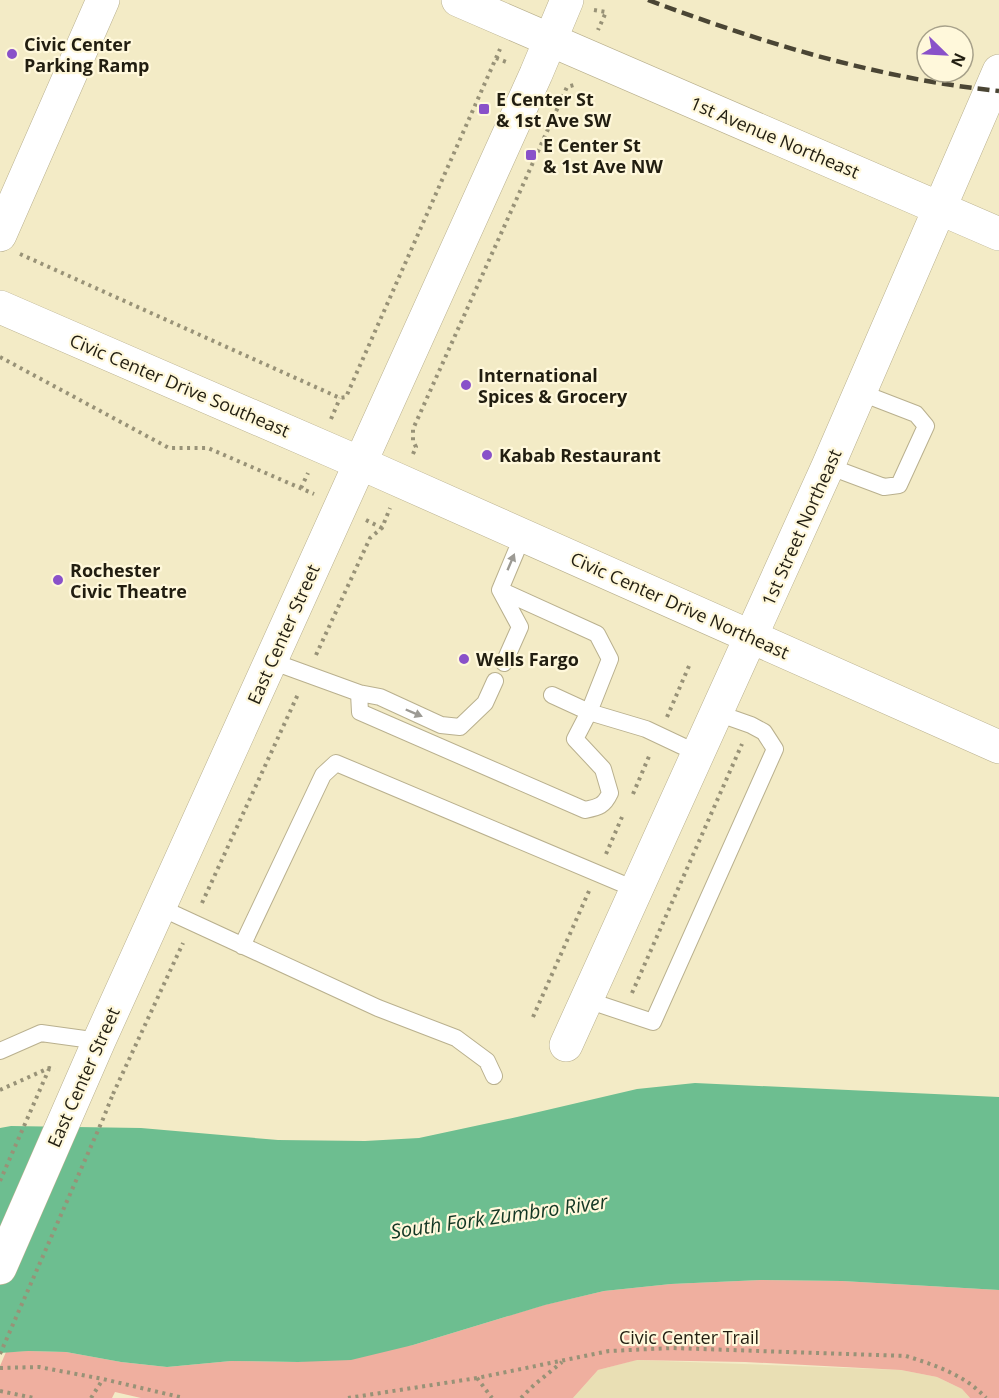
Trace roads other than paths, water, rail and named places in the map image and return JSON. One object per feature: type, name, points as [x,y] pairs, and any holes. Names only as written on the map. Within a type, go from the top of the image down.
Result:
[{"type":"street","points":[[0,235],[103,0]]},
{"type":"street","name":"1st Avenue Northeast","points":[[458,0],[999,234]]},
{"type":"street","name":"East Center Street","points":[[0,1268],[99,1041],[567,0]]},
{"type":"street","name":"1st Street Northeast","points":[[566,1045],[752,637],[999,71]]},
{"type":"street","name":"Civic Center Drive Southeast","points":[[0,307],[360,463]]},
{"type":"street","name":"Civic Center Drive Northeast","points":[[360,463],[999,747]]},
{"type":"lane","points":[[828,466],[884,488],[899,485],[926,426],[916,414],[859,392]]},
{"type":"lane","points":[[500,590],[523,535]]},
{"type":"lane","points":[[500,590],[520,627],[504,663]]},
{"type":"lane","points":[[359,693],[360,712],[585,810],[605,803],[610,793],[603,769],[575,739],[590,712],[610,659],[597,634],[500,590]]},
{"type":"lane","points":[[271,661],[359,693],[380,698],[441,725],[460,727],[485,703],[495,681]]},
{"type":"lane","points":[[552,695],[590,712],[646,729],[699,754]]},
{"type":"lane","points":[[586,1000],[653,1022],[775,748],[764,732],[717,713]]},
{"type":"lane","points":[[242,946],[323,775],[336,763],[637,890]]},
{"type":"lane","points":[[159,907],[378,1008],[456,1038],[487,1061],[494,1076]]},
{"type":"lane","points":[[0,1051],[41,1033],[99,1041]]},
{"type":"water","name":"South Fork Zumbro River","points":[[695,1083],[999,1097],[999,1290],[842,1281],[761,1280],[671,1284],[604,1291],[545,1305],[413,1345],[351,1360],[231,1361],[167,1367],[121,1362],[66,1352],[0,1353],[0,1128],[11,1126],[141,1128],[278,1140],[365,1141],[419,1138],[637,1089]]},
{"type":"railway","points":[[648,0],[820,57],[909,78],[999,91]]},
{"type":"place","name":"Civic Center Parking Ramp","points":[[12,54]]},
{"type":"place","name":"E Center St & 1st Ave SW","points":[[484,109]]},
{"type":"place","name":"E Center St & 1st Ave NW","points":[[531,155]]},
{"type":"place","name":"International Spices & Grocery","points":[[466,385]]},
{"type":"place","name":"Kabab Restaurant","points":[[487,455]]},
{"type":"place","name":"Rochester Civic Theatre","points":[[58,580]]},
{"type":"place","name":"Wells Fargo","points":[[464,659]]}]
